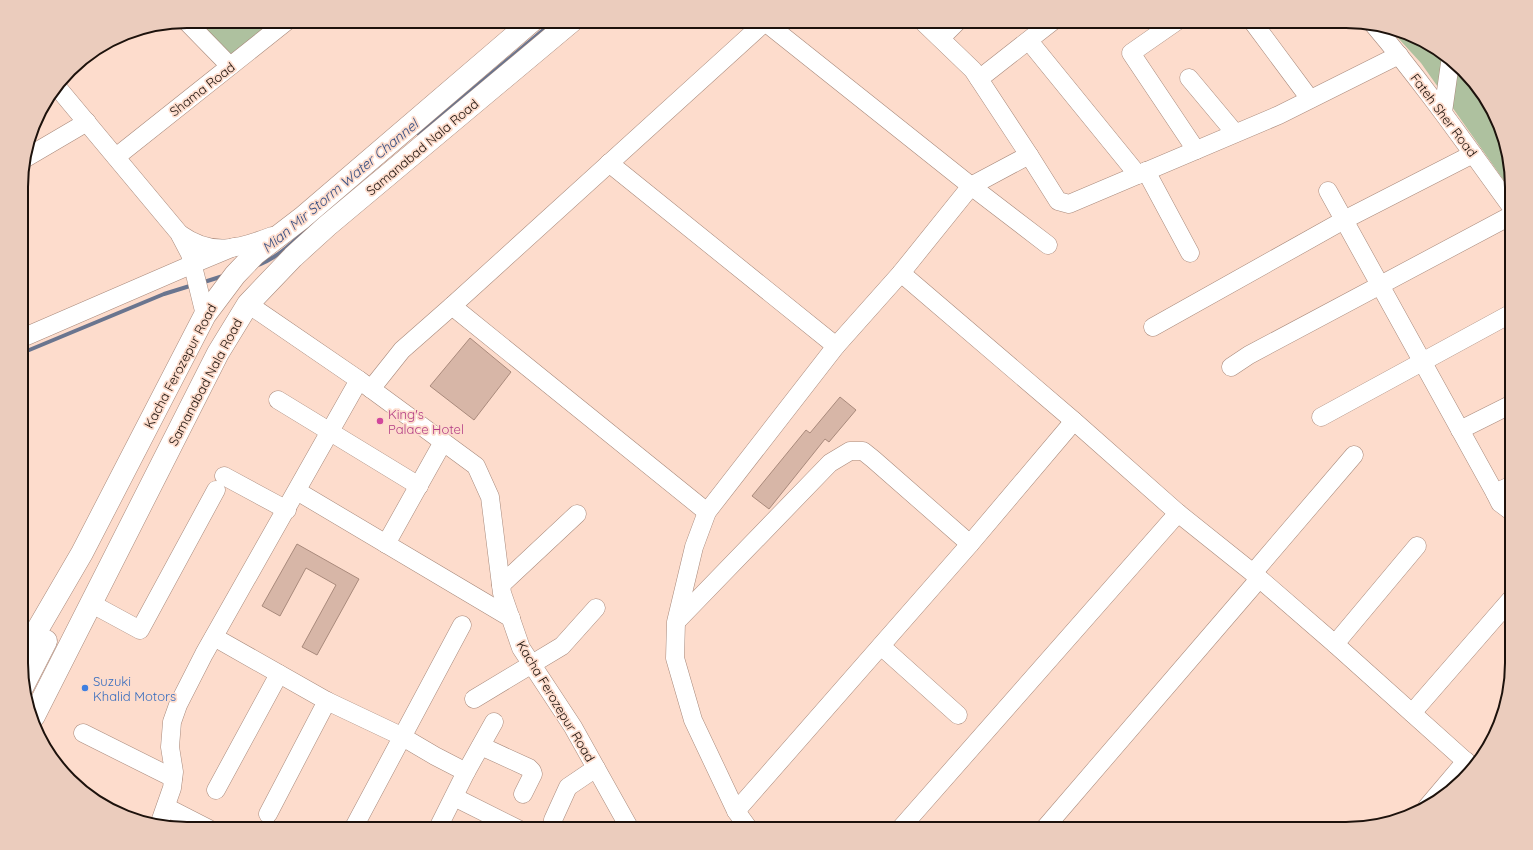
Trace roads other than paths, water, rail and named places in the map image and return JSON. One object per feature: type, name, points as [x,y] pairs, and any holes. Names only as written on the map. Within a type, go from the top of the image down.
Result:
[{"type":"main road","name":"Kacha Ferozepur Road","points":[[28,646],[82,553],[205,315],[235,275],[255,254],[524,28]]},
{"type":"main road","name":"Samanabad Nala Road","points":[[36,713],[218,353],[248,304],[293,257],[328,226],[564,28]]},
{"type":"main road","points":[[28,676],[62,611],[73,584],[82,553]]},
{"type":"street","points":[[193,28],[230,66]]},
{"type":"street","name":"Shama Road","points":[[116,157],[278,28]]},
{"type":"street","points":[[161,820],[172,788],[173,778],[170,747],[172,722],[178,705],[214,637],[330,433],[365,385],[547,218],[610,163],[758,28]]},
{"type":"street","points":[[775,28],[971,186],[1048,245]]},
{"type":"street","points":[[930,28],[973,70],[1058,201],[1069,204],[1278,115],[1399,55]]},
{"type":"street","points":[[941,38],[951,28]]},
{"type":"street","points":[[979,79],[1045,28]]},
{"type":"street","points":[[1167,28],[1131,53],[1196,150]]},
{"type":"street","points":[[1257,28],[1310,99]]},
{"type":"street","name":"Fateh Sher Road","points":[[1379,31],[1443,112],[1505,198]]},
{"type":"street","points":[[1029,41],[1142,173],[1190,253]]},
{"type":"street","points":[[1443,112],[1450,66]]},
{"type":"street","points":[[1189,78],[1235,133]]},
{"type":"street","points":[[60,91],[179,233],[188,250],[193,264],[205,315]]},
{"type":"street","points":[[31,155],[87,122]]},
{"type":"street","points":[[1153,327],[1344,220],[1473,154]]},
{"type":"street","points":[[745,822],[736,811],[693,720],[675,658],[676,622],[694,547],[707,512],[836,346],[901,273],[971,186],[1029,155]]},
{"type":"street","points":[[610,163],[836,346]]},
{"type":"street","points":[[1328,191],[1500,503],[1505,507]]},
{"type":"street","points":[[1231,367],[1249,354],[1505,219]]},
{"type":"street","points":[[28,335],[193,264],[234,248],[244,246],[283,232]]},
{"type":"street","points":[[179,233],[190,241],[209,248],[234,248]]},
{"type":"street","points":[[901,273],[1074,421],[1178,513],[1256,576],[1335,644],[1469,764],[1460,773]]},
{"type":"street","name":"Kacha Ferozepur Road","points":[[248,304],[365,385],[476,466],[490,497],[501,586],[521,648],[573,727],[626,822]]},
{"type":"street","points":[[452,306],[707,512]]},
{"type":"street","points":[[1321,417],[1505,317]]},
{"type":"street","points":[[278,400],[419,486]]},
{"type":"street","points":[[1460,430],[1505,408]]},
{"type":"street","points":[[736,811],[970,544],[1074,421]]},
{"type":"street","points":[[386,544],[443,442]]},
{"type":"street","points":[[676,622],[830,463],[850,451],[863,451],[970,544]]},
{"type":"street","points":[[1050,822],[1256,576],[1354,455]]},
{"type":"street","points":[[92,604],[140,630],[220,483],[287,510]]},
{"type":"street","points":[[1495,493],[1505,488]]},
{"type":"street","points":[[297,491],[511,618]]},
{"type":"street","points":[[906,822],[1178,513]]},
{"type":"street","points":[[501,586],[577,514]]},
{"type":"street","points":[[1335,644],[1417,546]]},
{"type":"street","points":[[1412,713],[1505,606]]},
{"type":"street","points":[[474,699],[562,646],[596,608]]},
{"type":"street","points":[[357,822],[401,736],[462,626]]},
{"type":"street","points":[[214,637],[327,701],[401,736],[466,772]]},
{"type":"street","points":[[881,646],[958,715]]},
{"type":"street","points":[[216,790],[279,674]]},
{"type":"street","points":[[268,814],[327,701]]},
{"type":"street","points":[[441,822],[466,772],[494,722]]},
{"type":"street","points":[[83,733],[173,778]]},
{"type":"street","points":[[481,746],[532,771],[533,774],[523,794]]},
{"type":"street","points":[[553,820],[568,787],[596,768]]},
{"type":"street","points":[[454,796],[504,822]]},
{"type":"street","points":[[166,807],[195,822]]},
{"type":"waterway","name":"Mian Mir Storm Water Channel","points":[[419,134],[546,28]]},
{"type":"waterway","name":"Mian Mir Storm Water Channel","points":[[255,266],[279,253],[315,222]]},
{"type":"waterway","name":"Mian Mir Storm Water Channel","points":[[201,283],[223,276]]},
{"type":"waterway","name":"Mian Mir Storm Water Channel","points":[[28,351],[164,294],[193,285]]},
{"type":"place","name":"King's Palace Hotel","points":[[380,421]]},
{"type":"place","name":"Suzuki Khalid Motors","points":[[85,688]]}]
